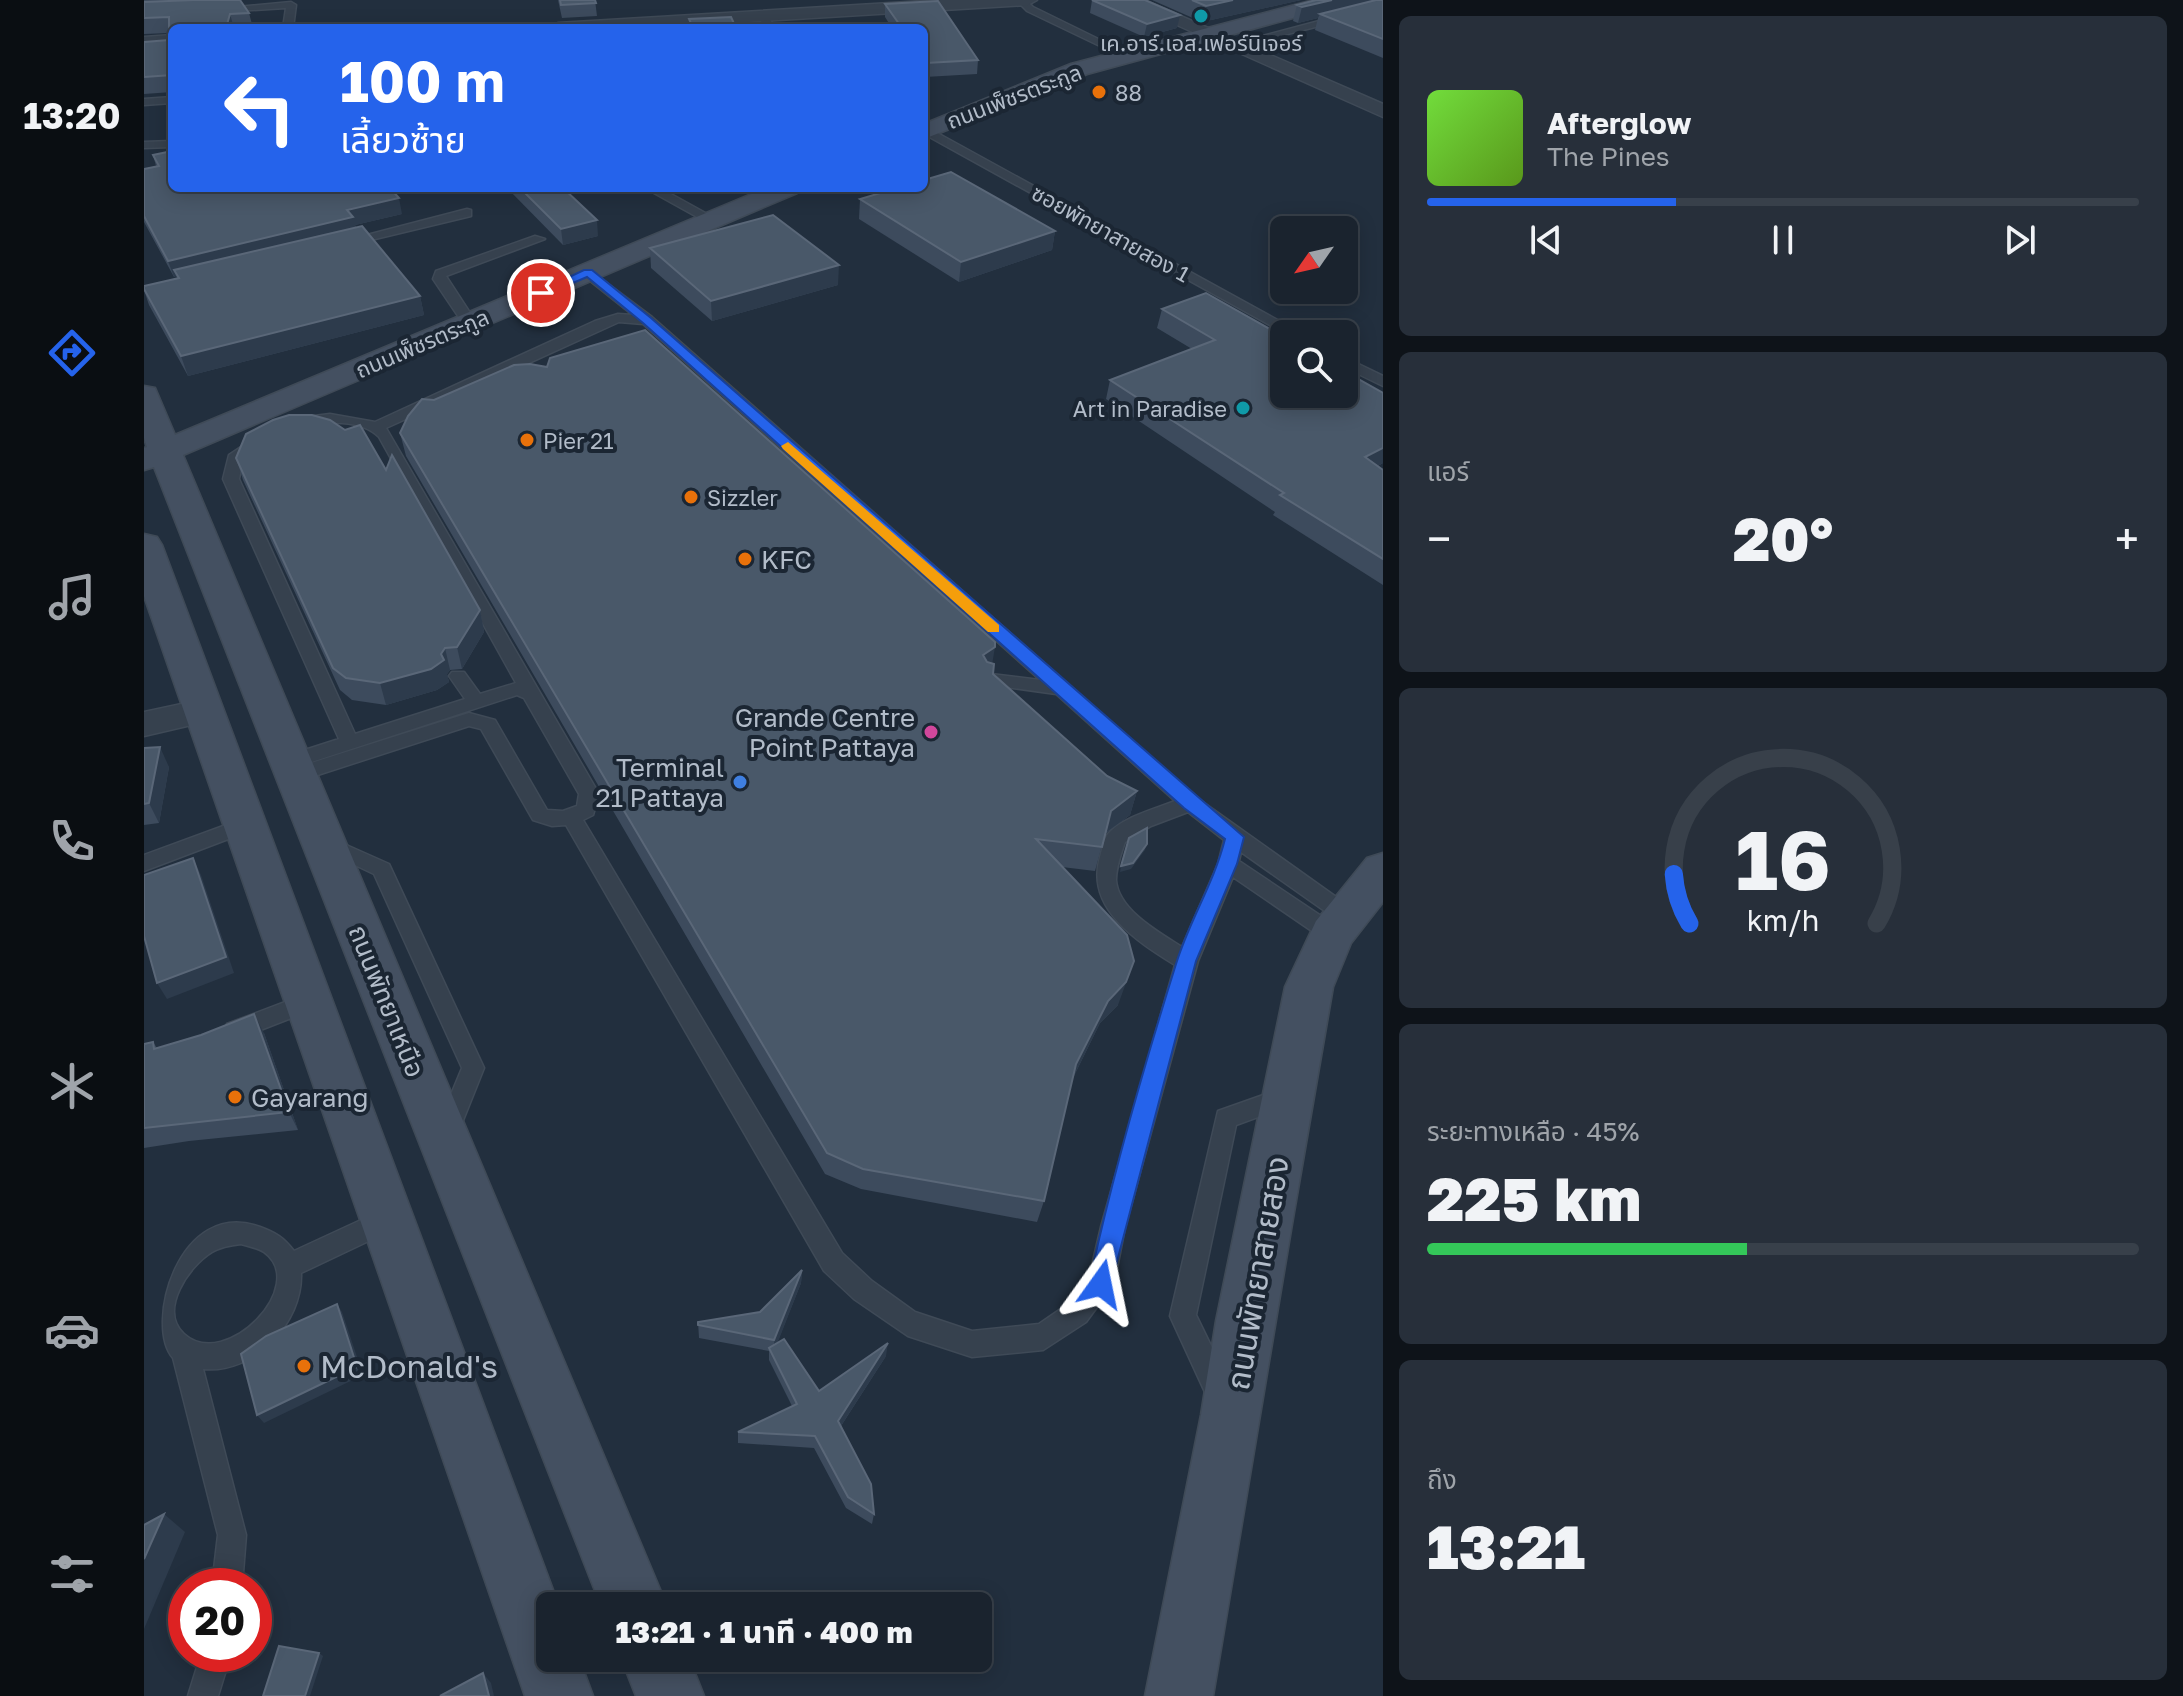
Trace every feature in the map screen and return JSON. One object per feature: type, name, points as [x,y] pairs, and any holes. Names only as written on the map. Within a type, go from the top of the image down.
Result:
[{"type":"main road","name":"ถนนเพ็ชรตระกูล","points":[[928,131],[1049,80],[1337,0]]},
{"type":"main road","name":"ถนนเพ็ชรตระกูล","points":[[154,456],[778,192]]},
{"type":"main road","points":[[182,497],[195,461],[210,443],[309,392]]},
{"type":"main road","name":"ถนนพัทยาเหนือ","points":[[144,395],[154,456],[182,497],[628,1592]]},
{"type":"main road","points":[[145,553],[205,711],[559,1696]]},
{"type":"main road","name":"ถนนพัทยาสายสอง","points":[[1179,1696],[1231,1415],[1245,1321],[1309,987],[1339,924],[1383,870]]},
{"type":"main road","points":[[661,1672],[670,1696]]},
{"type":"street","points":[[701,24],[767,22],[1028,0]]},
{"type":"street","points":[[1130,0],[1383,111]]},
{"type":"street","points":[[144,50],[168,48]]},
{"type":"street","points":[[144,724],[205,711]]},
{"type":"lane","points":[[1021,0],[1030,9],[1128,56]]},
{"type":"lane","points":[[203,10],[291,5],[289,24]]},
{"type":"lane","points":[[1256,39],[1383,7]]},
{"type":"lane","points":[[144,40],[168,38]]},
{"type":"lane","points":[[144,102],[168,100]]},
{"type":"lane","name":"ซอยพัทยาสายสอง 1","points":[[928,134],[1270,320]]},
{"type":"lane","points":[[144,145],[168,144]]},
{"type":"lane","points":[[659,192],[712,220]]},
{"type":"lane","points":[[328,246],[467,213]]},
{"type":"lane","points":[[469,322],[439,279],[440,274],[539,239]]},
{"type":"lane","points":[[588,273],[647,320],[1190,803],[1339,924]]},
{"type":"lane","points":[[377,427],[491,374],[516,368],[609,321],[618,318],[647,320]]},
{"type":"lane","points":[[1358,369],[1383,382]]},
{"type":"lane","points":[[468,370],[491,374]]},
{"type":"lane","points":[[293,769],[469,719],[488,725],[540,815],[555,820],[571,817],[586,810],[589,794],[385,435],[377,427],[345,418],[311,420],[267,436],[236,455],[231,479],[350,743]]},
{"type":"lane","points":[[458,676],[476,702]]},
{"type":"lane","points":[[991,680],[1060,688]]},
{"type":"lane","points":[[293,769],[350,743],[517,689],[531,694]]},
{"type":"lane","points":[[1187,961],[1125,916],[1110,898],[1106,883],[1116,838],[1144,821],[1190,803]]},
{"type":"lane","points":[[571,817],[833,1262],[863,1290],[908,1323],[972,1344],[1043,1337],[1077,1313],[1101,1284],[1113,1227],[1187,961],[1228,864],[1235,837]]},
{"type":"lane","points":[[144,863],[245,825]]},
{"type":"lane","points":[[1228,864],[1339,924]]},
{"type":"lane","points":[[211,1041],[309,1002]]},
{"type":"lane","points":[[289,1266],[388,1220]]},
{"type":"lane","points":[[241,1232],[260,1235],[276,1244],[289,1266],[288,1296],[279,1317],[262,1335],[241,1349],[219,1356],[196,1355],[178,1347],[165,1332],[153,1292],[184,1258],[221,1235],[241,1232]]},
{"type":"lane","points":[[184,1349],[232,1535],[229,1568]]},
{"type":"lane","points":[[203,1696],[210,1672]]},
{"type":"building","points":[[240,0],[249,13],[230,14],[227,24],[169,24],[169,17],[144,18],[144,2]]},
{"type":"building","points":[[560,0],[595,0],[596,3],[561,5]]},
{"type":"building","points":[[1092,0],[1145,0],[1180,15],[1147,24]]},
{"type":"building","points":[[1192,0],[1233,0],[1206,6]]},
{"type":"building","points":[[1332,0],[1302,7],[1297,5]]},
{"type":"building","points":[[1383,0],[1383,39],[1320,14]]},
{"type":"building","points":[[938,1],[978,60],[928,63],[928,24],[899,24],[885,4]]},
{"type":"building","points":[[731,17],[734,24],[691,24],[689,19]]},
{"type":"building","points":[[168,40],[168,75],[144,77],[144,42]]},
{"type":"building","points":[[168,152],[168,192],[394,192],[399,198],[347,210],[353,217],[168,261],[144,216],[144,169],[159,166],[153,155]]},
{"type":"building","points":[[951,172],[1055,231],[961,262],[860,199],[884,192],[928,192],[928,179]]},
{"type":"building","points":[[524,192],[567,192],[597,220],[561,229]]},
{"type":"building","points":[[773,215],[839,265],[711,301],[650,248]]},
{"type":"building","points":[[362,226],[420,296],[181,356],[144,289],[144,286],[179,278],[174,270]]},
{"type":"building","name":"Art in Paradise","points":[[1206,293],[1270,329],[1270,408],[1358,408],[1358,379],[1383,393],[1383,448],[1365,457],[1383,470],[1383,559],[1280,495],[1284,493],[1110,380],[1215,340],[1162,309]]},
{"type":"building","name":"Terminal 21 Pattaya","points":[[645,330],[995,642],[995,647],[983,655],[987,662],[994,664],[993,674],[1107,776],[1137,791],[1111,811],[1102,847],[1036,839],[1127,935],[1134,961],[1126,982],[1108,1001],[1076,1064],[1044,1201],[863,1169],[827,1153],[400,433],[408,416],[422,399],[434,400],[514,365],[547,367],[550,358]]},
{"type":"building","points":[[289,415],[312,415],[330,420],[345,430],[360,425],[386,470],[392,455],[480,610],[457,647],[445,648],[441,654],[444,660],[431,669],[380,683],[346,678],[333,668],[236,458],[246,434]]},
{"type":"building","points":[[160,747],[149,803],[144,804],[144,748]]},
{"type":"building","points":[[1147,828],[1147,844],[1133,863],[1121,866],[1129,838]]},
{"type":"building","points":[[193,858],[226,957],[157,983],[144,936],[144,875]]},
{"type":"building","points":[[254,1014],[289,1112],[144,1128],[144,1044],[153,1042],[154,1049]]},
{"type":"building","points":[[802,1270],[774,1340],[698,1325],[698,1322],[760,1312]]},
{"type":"building","name":"McDonald's","points":[[337,1304],[357,1367],[257,1415],[241,1354],[266,1336]]},
{"type":"building","points":[[784,1339],[819,1391],[888,1343],[838,1421],[871,1484],[874,1514],[848,1497],[815,1436],[738,1432],[797,1404],[769,1348]]},
{"type":"building","points":[[164,1514],[144,1559],[144,1525]]},
{"type":"building","points":[[279,1646],[319,1653],[305,1696],[263,1696]]},
{"type":"building","points":[[483,1673],[489,1696],[440,1696]]},
{"type":"slow traffic","points":[[788,446],[993,629]]},
{"type":"place","name":"เค.อาร์.เอส.เฟอร์นิเจอร์","points":[[1201,16]]},
{"type":"place","name":"88","points":[[1099,92]]},
{"type":"place","name":"Art in Paradise","points":[[1243,408]]},
{"type":"place","name":"Pier 21","points":[[527,440]]},
{"type":"place","name":"Sizzler","points":[[691,497]]},
{"type":"place","name":"KFC","points":[[745,559]]},
{"type":"place","name":"Grande Centre Point Pattaya","points":[[931,732]]},
{"type":"place","name":"Terminal 21 Pattaya","points":[[740,782]]},
{"type":"place","name":"Gayarang","points":[[235,1097]]},
{"type":"place","name":"McDonald's","points":[[304,1366]]},
{"type":"route","points":[[541,293],[588,273],[647,320],[1190,803],[1235,837],[1228,864],[1187,961],[1113,1227],[1101,1284]]}]
